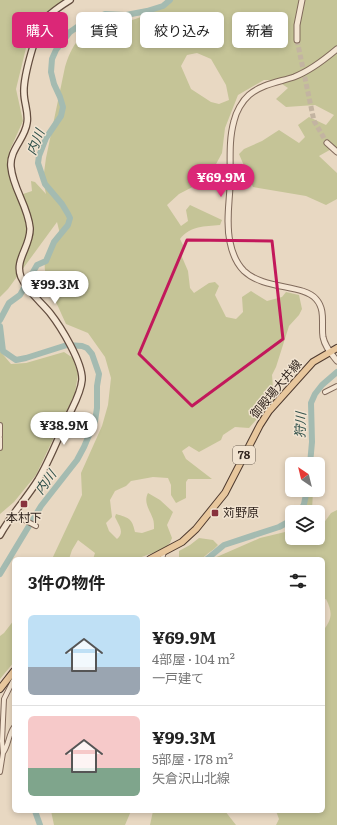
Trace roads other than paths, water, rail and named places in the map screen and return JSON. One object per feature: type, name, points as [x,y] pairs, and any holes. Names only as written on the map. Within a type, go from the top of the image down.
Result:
[{"type":"main road","points":[[0,535],[42,473],[79,392],[81,384],[81,371],[64,335],[50,314],[28,288],[21,276],[20,259],[27,243],[30,230],[26,209],[13,178],[11,165],[13,153],[28,122],[24,94],[25,80],[37,36],[42,23],[51,14],[70,0]]},
{"type":"main road","name":"御殿場大井線","points":[[154,557],[182,542],[190,535],[225,493],[260,425],[269,411],[313,362],[334,356],[337,348]]},
{"type":"main road","points":[[0,689],[12,675]]},
{"type":"street","points":[[297,40],[297,25],[302,0]]},
{"type":"street","points":[[334,356],[326,346],[323,338],[323,316],[317,300],[303,292],[257,280],[244,270],[232,253],[229,240],[228,219],[231,134],[234,119],[240,106],[248,95],[272,83],[307,71],[337,49]]},
{"type":"street","points":[[327,143],[337,152]]},
{"type":"street","points":[[325,392],[337,386]]},
{"type":"street","points":[[0,425],[0,448]]},
{"type":"street","points":[[13,514],[36,526]]},
{"type":"street","points":[[163,557],[164,552]]},
{"type":"street","points":[[0,772],[3,753],[2,741],[4,699],[12,677]]},
{"type":"street","points":[[3,753],[6,749],[8,738],[12,731]]},
{"type":"waterway","name":"内川","points":[[0,320],[9,303],[20,295],[37,265],[46,261],[54,242],[68,225],[70,218],[62,204],[45,184],[38,163],[46,138],[61,116],[63,107],[51,72],[52,59],[56,50],[70,32],[80,25],[105,14],[126,15],[147,11],[163,6],[170,0]]},
{"type":"waterway","name":"内川","points":[[0,326],[3,351],[16,360],[67,345],[82,346],[87,348],[92,354],[99,374],[95,421],[84,447],[77,460],[41,506],[0,574]]},
{"type":"waterway","name":"狩川","points":[[311,457],[312,442],[311,403],[315,394],[322,385],[337,372]]},
{"type":"waterway","name":"狩川","points":[[304,505],[306,497]]},
{"type":"waterway","name":"狩川","points":[[209,557],[224,545],[285,524]]},
{"type":"waterway","name":"狩川","points":[[36,813],[40,825]]},
{"type":"tunnel","points":[[297,40],[314,121],[327,143]]},
{"type":"place","name":"本村下","points":[[24,504]]},
{"type":"place","name":"苅野原","points":[[215,513]]}]
